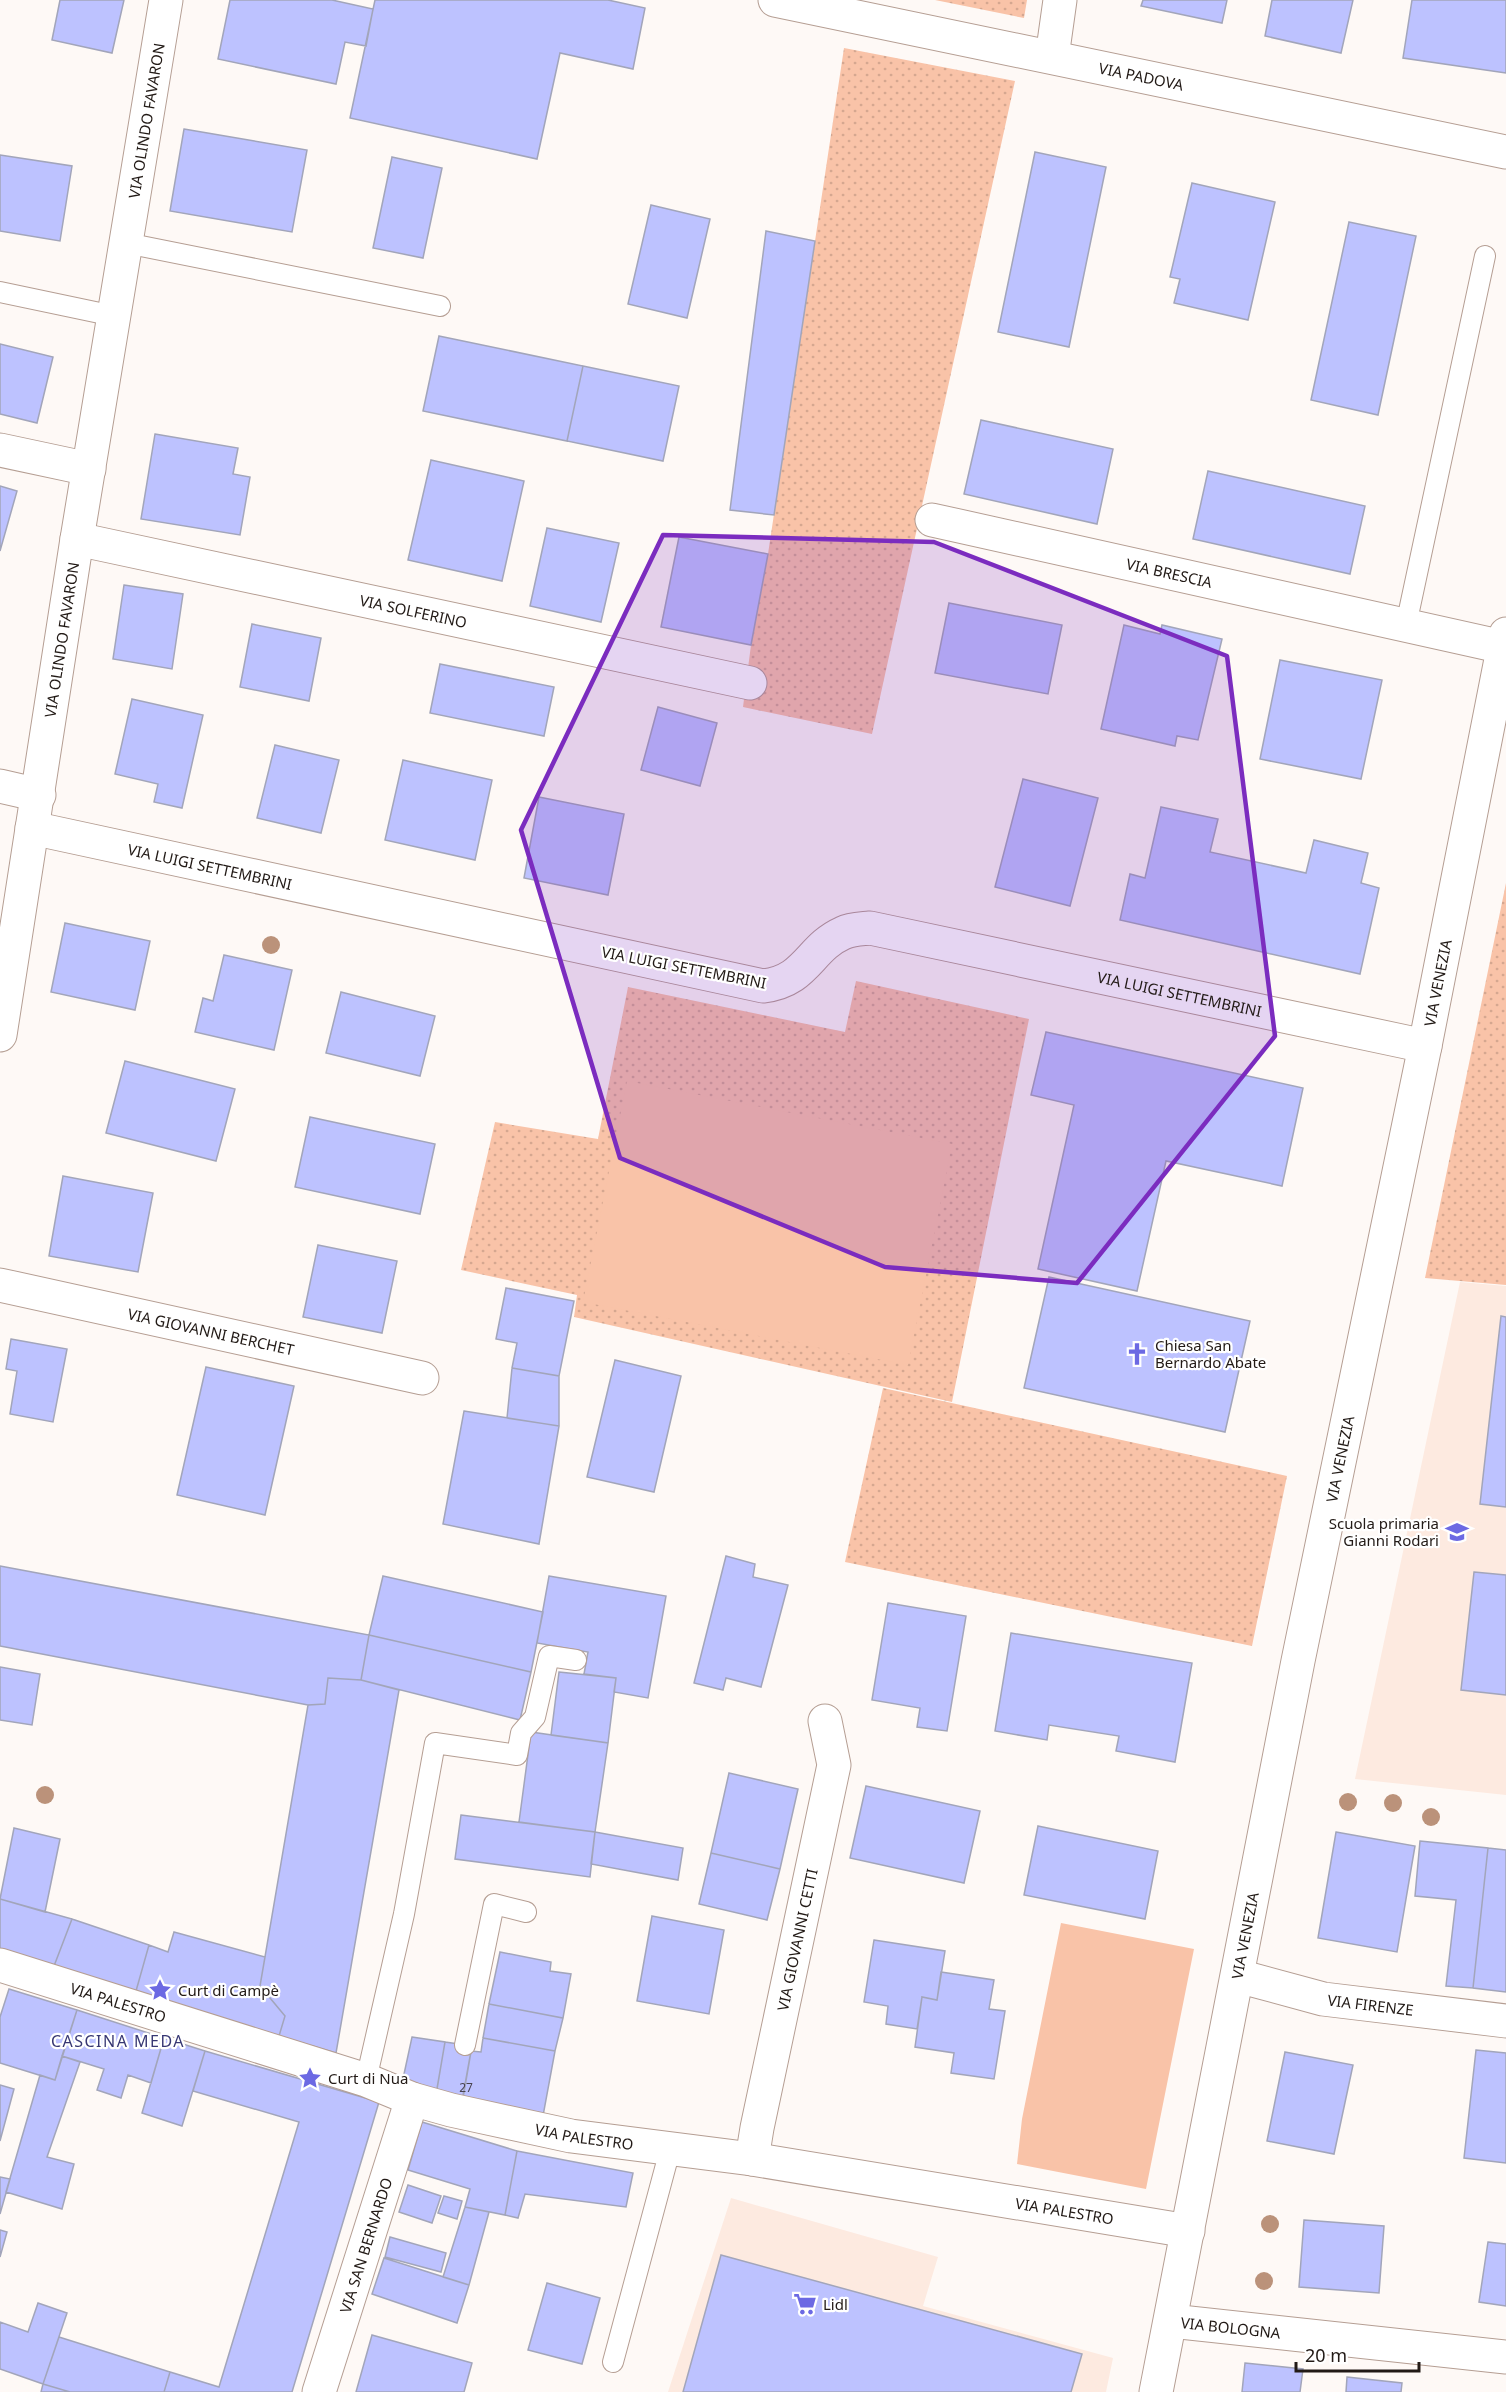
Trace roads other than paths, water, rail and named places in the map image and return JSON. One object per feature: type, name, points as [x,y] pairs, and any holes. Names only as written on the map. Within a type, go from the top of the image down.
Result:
[{"type":"street","name":"VIA OLINDO FAVARON","points":[[0,1035],[88,470],[166,0]]},
{"type":"street","name":"VIA PADOVA","points":[[775,0],[1506,152]]},
{"type":"street","points":[[1053,57],[1060,0]]},
{"type":"street","points":[[0,450],[88,470]]},
{"type":"street","name":"VIA BRESCIA","points":[[932,520],[1406,625],[1505,640]]},
{"type":"street","name":"VIA SOLFERINO","points":[[77,539],[750,683]]},
{"type":"street","name":"VIA VENEZIA","points":[[1156,2392],[1301,1650],[1425,1046],[1505,640]]},
{"type":"street","points":[[0,786],[39,795]]},
{"type":"street","name":"VIA LUIGI SETTEMBRINI","points":[[33,828],[763,986],[775,984],[799,973],[820,950],[843,933],[870,928],[1425,1046]]},
{"type":"street","name":"VIA GIOVANNI BERCHET","points":[[0,1285],[422,1378]]},
{"type":"street","name":"VIA GIOVANNI CETTI","points":[[752,2159],[834,1765],[825,1721]]},
{"type":"street","name":"VIA PALESTRO","points":[[0,1965],[366,2080],[412,2099],[571,2136],[752,2159],[1188,2231]]},
{"type":"street","name":"VIA FIRENZE","points":[[1238,1976],[1323,1999],[1506,2020]]},
{"type":"street","name":"VIA SAN BERNARDO","points":[[319,2392],[412,2099]]},
{"type":"street","name":"VIA BOLOGNA","points":[[1171,2321],[1506,2357]]},
{"type":"lane","points":[[126,243],[440,306]]},
{"type":"lane","points":[[1406,625],[1485,256]]},
{"type":"lane","points":[[0,292],[114,316]]},
{"type":"lane","points":[[366,2080],[404,1914],[435,1743],[517,1755],[521,1733],[535,1718],[549,1656],[576,1660]]},
{"type":"lane","points":[[465,2045],[494,1904],[526,1912]]},
{"type":"lane","points":[[613,2362],[670,2150]]},
{"type":"place","name":"Chiesa San Bernardo Abate","points":[[1137,1354]]},
{"type":"place","name":"Scuola primaria Gianni Rodari","points":[[1457,1532]]},
{"type":"place","name":"Curt di Campè","points":[[160,1990]]},
{"type":"place","name":"Curt di Nua","points":[[310,2078]]},
{"type":"place","name":"Lidl","points":[[805,2304]]},
{"type":"district","name":"CASCINA MEDA","points":[[118,2041]]}]
